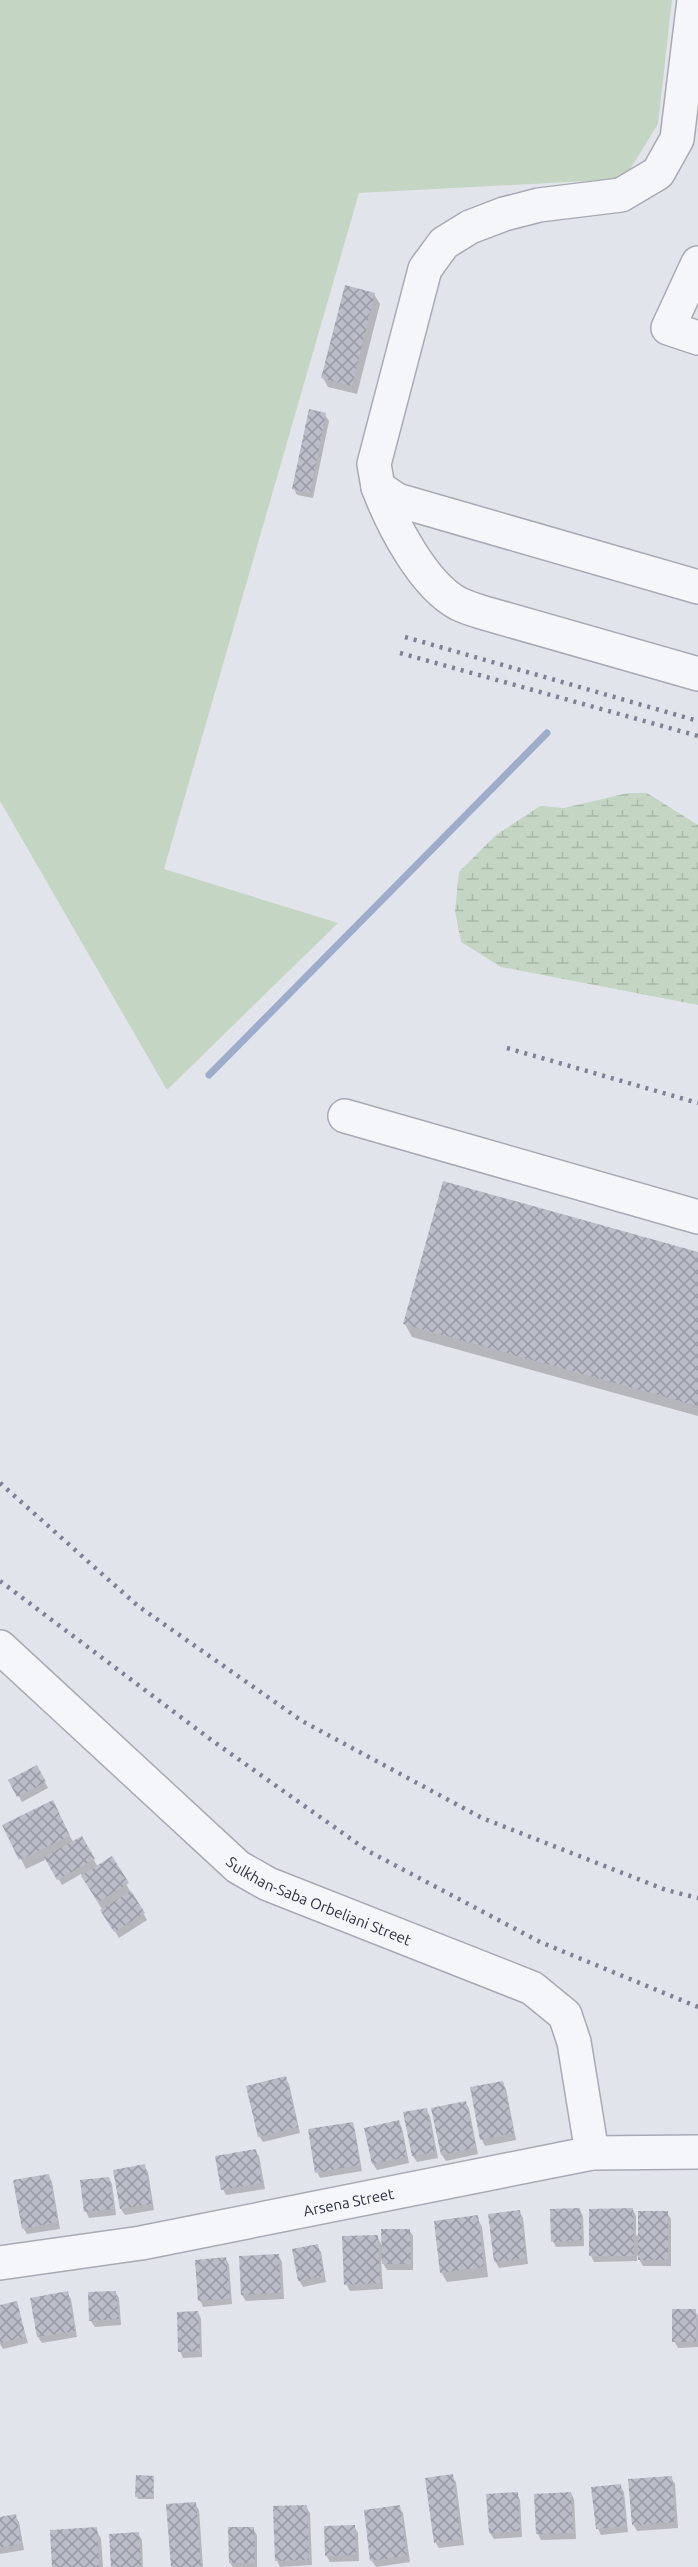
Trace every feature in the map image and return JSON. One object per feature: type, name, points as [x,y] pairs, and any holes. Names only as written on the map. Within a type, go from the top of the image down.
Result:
[{"type":"street","points":[[694,0],[677,139],[658,173],[621,195],[539,206],[504,214],[461,232],[444,243],[425,269],[411,315],[374,464],[378,487],[386,510],[430,579],[458,603],[481,612],[698,674]]},
{"type":"street","points":[[698,263],[668,328],[698,338]]},
{"type":"street","points":[[378,487],[397,500],[698,587]]},
{"type":"street","points":[[345,1116],[698,1217]]},
{"type":"street","name":"Sulkhan-Saba Orbeliani Street","points":[[0,1647],[238,1867],[268,1884],[532,1989],[565,2015],[574,2042],[592,2153]]},
{"type":"street","name":"Arsena Street","points":[[0,2263],[141,2243],[592,2153],[698,2152]]},
{"type":"green space","points":[[0,0],[672,0],[658,124],[624,179],[359,193],[164,869],[338,923],[167,1090],[0,801]]},
{"type":"green space","points":[[628,793],[647,793],[698,825],[698,1005],[501,967],[461,942],[455,911],[459,872],[496,835],[540,806],[564,808]]},
{"type":"building","points":[[345,285],[375,293],[352,386],[321,378]]},
{"type":"building","points":[[309,409],[326,413],[310,493],[292,489]]},
{"type":"building","points":[[443,1181],[698,1252],[698,1406],[403,1324]]},
{"type":"building","points":[[37,1765],[46,1782],[17,1797],[8,1780]]},
{"type":"building","points":[[53,1800],[70,1836],[19,1860],[2,1825]]},
{"type":"building","points":[[82,1836],[95,1859],[57,1880],[44,1857]]},
{"type":"building","points":[[112,1856],[129,1883],[98,1902],[81,1876]]},
{"type":"building","points":[[131,1891],[145,1913],[114,1932],[100,1910]]},
{"type":"building","points":[[286,2076],[298,2127],[258,2137],[246,2086]]},
{"type":"building","points":[[503,2081],[514,2133],[480,2140],[470,2087]]},
{"type":"building","points":[[466,2101],[476,2148],[441,2155],[431,2108]]},
{"type":"building","points":[[427,2108],[435,2152],[412,2156],[403,2112]]},
{"type":"building","points":[[399,2120],[407,2157],[372,2164],[364,2128]]},
{"type":"building","points":[[353,2122],[360,2165],[315,2173],[308,2129]]},
{"type":"building","points":[[256,2149],[262,2183],[221,2190],[215,2156]]},
{"type":"building","points":[[145,2164],[152,2204],[120,2209],[113,2170]]},
{"type":"building","points":[[49,2174],[58,2222],[22,2229],[13,2180]]},
{"type":"building","points":[[109,2177],[114,2209],[84,2212],[80,2180]]},
{"type":"building","points":[[580,2208],[582,2240],[551,2242],[550,2209]]},
{"type":"building","points":[[633,2208],[634,2256],[589,2256],[589,2209]]},
{"type":"building","points":[[520,2210],[526,2258],[494,2262],[488,2214]]},
{"type":"building","points":[[638,2211],[668,2211],[668,2260],[638,2260]]},
{"type":"building","points":[[478,2215],[484,2267],[440,2273],[434,2221]]},
{"type":"building","points":[[381,2229],[410,2229],[411,2264],[382,2264]]},
{"type":"building","points":[[378,2235],[380,2283],[344,2285],[342,2236]]},
{"type":"building","points":[[318,2244],[324,2276],[298,2281],[292,2249]]},
{"type":"building","points":[[279,2254],[281,2293],[241,2295],[239,2256]]},
{"type":"building","points":[[226,2257],[230,2298],[198,2301],[195,2260]]},
{"type":"building","points":[[68,2291],[75,2331],[37,2337],[30,2298]]},
{"type":"building","points":[[116,2291],[119,2319],[89,2321],[88,2292]]},
{"type":"building","points":[[17,2301],[26,2337],[0,2343],[0,2305]]},
{"type":"building","points":[[672,2309],[696,2309],[696,2342],[672,2342]]},
{"type":"building","points":[[198,2311],[200,2351],[178,2352],[177,2312]]},
{"type":"building","points":[[453,2474],[461,2539],[434,2543],[425,2478]]},
{"type":"building","points":[[136,2475],[154,2476],[153,2497],[135,2497]]},
{"type":"building","points":[[672,2476],[675,2522],[632,2525],[628,2479]]},
{"type":"building","points":[[621,2484],[626,2526],[596,2529],[591,2487]]},
{"type":"building","points":[[518,2492],[520,2531],[489,2533],[486,2494]]},
{"type":"building","points":[[571,2492],[573,2533],[536,2534],[534,2494]]},
{"type":"building","points":[[196,2502],[201,2567],[171,2567],[166,2504]]},
{"type":"building","points":[[307,2505],[309,2560],[275,2561],[273,2506]]},
{"type":"building","points":[[400,2505],[407,2556],[370,2561],[364,2510]]},
{"type":"building","points":[[16,2514],[21,2544],[0,2548],[0,2517]]},
{"type":"building","points":[[355,2525],[356,2555],[325,2556],[324,2526]]},
{"type":"building","points":[[97,2527],[99,2567],[52,2567],[50,2530]]},
{"type":"building","points":[[228,2527],[254,2527],[255,2563],[229,2563]]},
{"type":"building","points":[[139,2532],[141,2567],[111,2567],[109,2534]]},
{"type":"waterway","points":[[209,1075],[547,733]]},
{"type":"railway","points":[[405,637],[698,721]]},
{"type":"railway","points":[[400,653],[698,736]]},
{"type":"railway","points":[[507,1048],[698,1103]]},
{"type":"railway","points":[[0,1483],[138,1606],[302,1721],[482,1818],[666,1890],[698,1898]]},
{"type":"railway","points":[[0,1581],[210,1739],[368,1851],[540,1942],[698,2007]]}]
